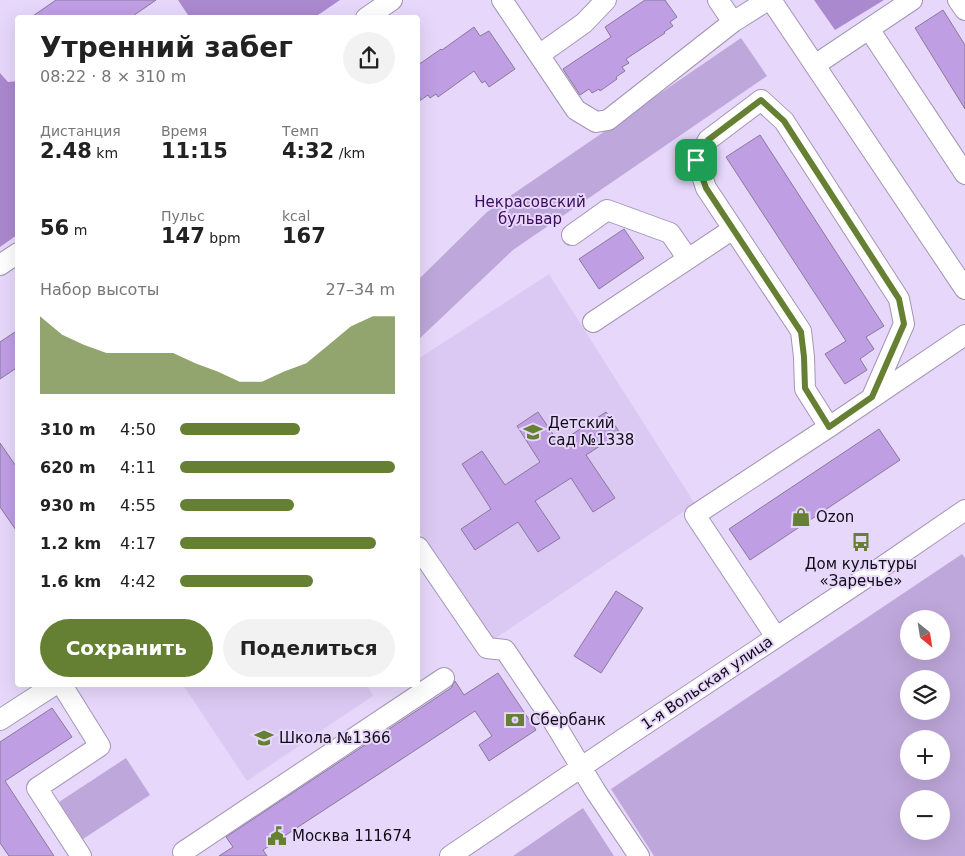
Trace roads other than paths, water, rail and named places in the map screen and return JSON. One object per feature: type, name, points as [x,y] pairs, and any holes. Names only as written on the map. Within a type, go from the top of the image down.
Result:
[{"type":"street","points":[[370,15],[392,0]]},
{"type":"street","points":[[502,0],[576,110],[596,122],[608,120],[733,22],[770,0],[965,289]]},
{"type":"street","points":[[539,55],[584,23],[606,0]]},
{"type":"street","points":[[718,0],[733,22]]},
{"type":"street","points":[[815,66],[912,0]]},
{"type":"street","points":[[958,0],[965,10]]},
{"type":"street","points":[[869,29],[965,174]]},
{"type":"street","points":[[829,427],[805,388],[801,332],[706,188],[696,160],[708,140],[761,100],[784,121],[899,299],[904,324],[872,397]]},
{"type":"street","points":[[572,235],[607,210],[670,233],[688,259]]},
{"type":"street","points":[[593,322],[733,229]]},
{"type":"street","points":[[0,265],[15,255]]},
{"type":"street","points":[[776,637],[696,515],[965,335]]},
{"type":"street","name":"1-я Вольская улица","points":[[450,856],[965,510]]},
{"type":"street","points":[[420,550],[486,648],[505,650],[555,724],[639,856]]},
{"type":"street","points":[[185,856],[183,852],[444,678]]},
{"type":"street","points":[[0,720],[51,687]]},
{"type":"street","points":[[63,687],[100,746],[37,788],[81,856]]},
{"type":"place","name":"Детский сад №1338","points":[[533,432]]},
{"type":"place","name":"Ozon","points":[[801,517]]},
{"type":"place","name":"Дом культуры «Заречье»","points":[[861,542]]},
{"type":"place","name":"Сбербанк","points":[[515,720]]},
{"type":"place","name":"Школа №1366","points":[[264,738]]},
{"type":"place","name":"Москва 111674","points":[[277,836]]},
{"type":"park label","name":"Некрасовский бульвар","points":[[530,210]]}]
